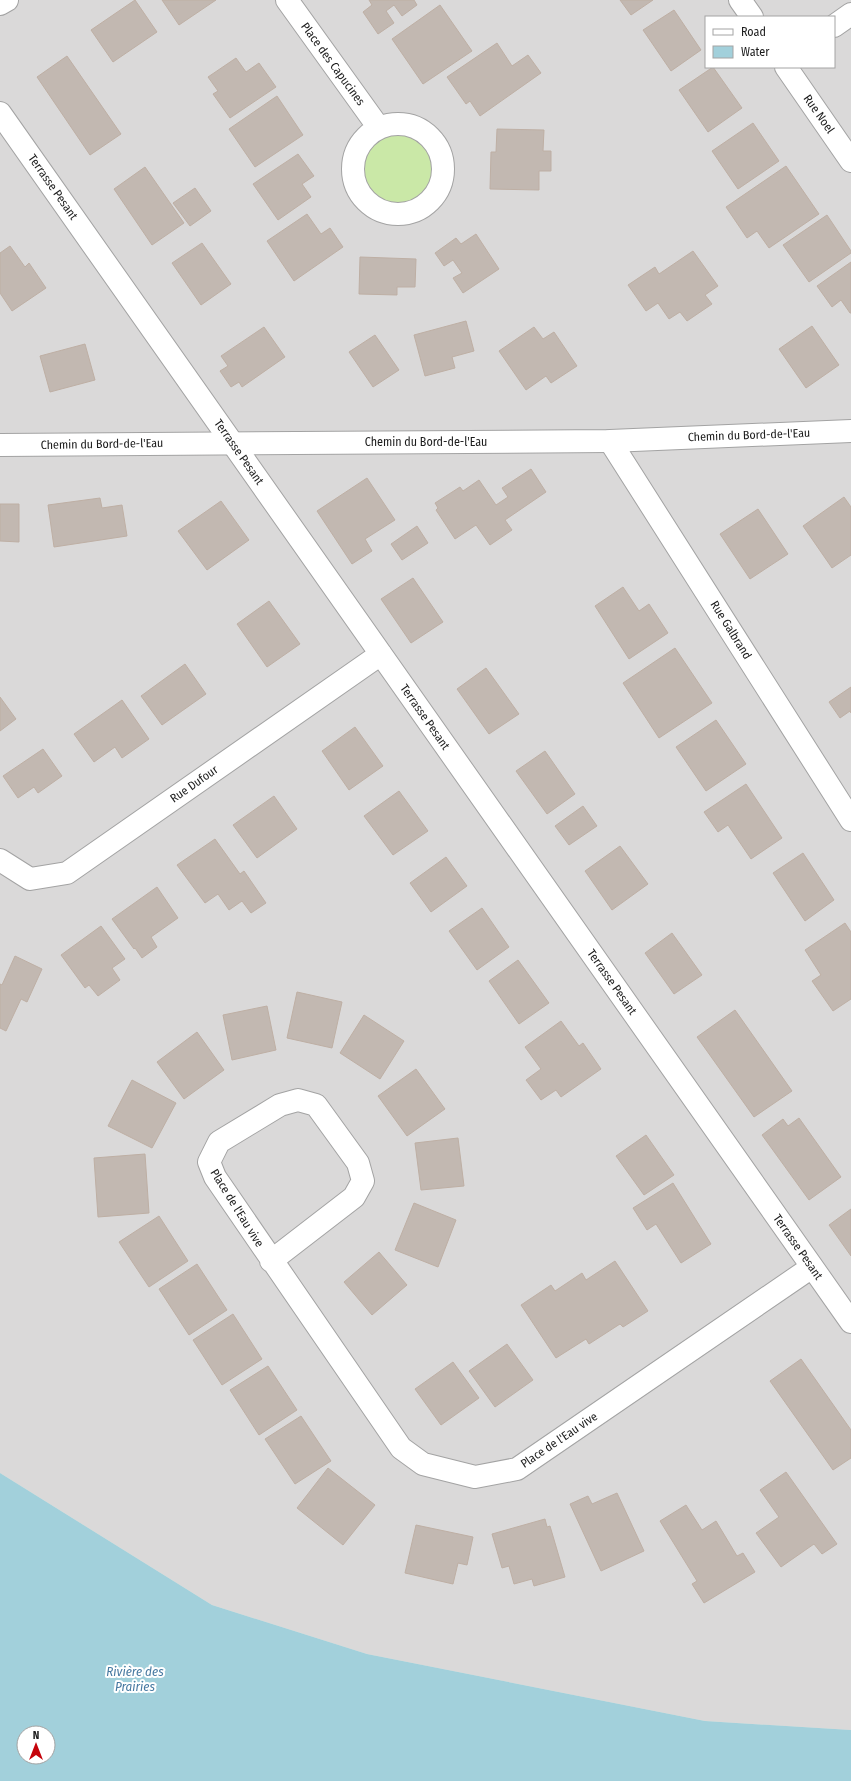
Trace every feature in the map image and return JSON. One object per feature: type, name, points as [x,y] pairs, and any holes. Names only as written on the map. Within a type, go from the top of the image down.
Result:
[{"type":"street","points":[[0,4],[6,0]]},
{"type":"street","name":"Place des Capucines","points":[[287,0],[379,128]]},
{"type":"street","points":[[740,0],[751,16]]},
{"type":"street","points":[[835,25],[851,14]]},
{"type":"street","name":"Rue Noel","points":[[787,68],[851,161]]},
{"type":"street","name":"Terrasse Pesant","points":[[0,113],[851,1322]]},
{"type":"street","points":[[388,124],[401,124],[416,127],[428,135],[437,147],[443,160],[443,174],[439,188],[432,199],[422,208],[408,214],[393,215],[379,211],[366,202],[357,190],[352,175],[353,159],[357,147],[364,138],[379,128],[388,124]]},
{"type":"street","name":"Chemin du Bord-de-l'Eau","points":[[0,445],[610,441],[851,431]]},
{"type":"street","name":"Rue Galbrand","points":[[610,441],[851,820]]},
{"type":"street","name":"Rue Dufour","points":[[0,860],[30,879],[67,873],[381,654]]},
{"type":"street","name":"Place de l'Eau vive","points":[[271,1261],[354,1197],[363,1181],[358,1163],[316,1104],[298,1100],[280,1104],[219,1142],[209,1162],[215,1177],[271,1261],[401,1448],[423,1464],[475,1477],[517,1469],[812,1267]]},
{"type":"shaded area","points":[[7,0],[851,0],[851,1730],[705,1721],[367,1654],[212,1605],[0,1473],[0,4]]},
{"type":"green space","points":[[389,124],[407,124],[423,131],[436,144],[443,160],[443,178],[436,194],[423,207],[407,214],[389,214],[373,207],[360,194],[353,178],[353,160],[360,144],[373,131]]},
{"type":"water","name":"Rivière des Prairies","points":[[0,1473],[212,1605],[367,1654],[705,1721],[851,1730],[851,1781],[0,1781]]},
{"type":"building","points":[[135,0],[157,32],[113,62],[91,30]]},
{"type":"building","points":[[162,0],[216,0],[179,25]]},
{"type":"building","points":[[369,0],[414,0],[417,5],[402,16],[394,5],[386,11],[394,23],[378,34],[363,12],[372,5]]},
{"type":"building","points":[[620,0],[653,0],[631,15]]},
{"type":"building","points":[[440,5],[472,51],[423,84],[392,39]]},
{"type":"building","points":[[674,10],[701,50],[671,71],[643,30]]},
{"type":"building","points":[[497,43],[512,66],[528,55],[541,73],[480,116],[470,101],[466,104],[447,77]]},
{"type":"building","points":[[67,56],[121,134],[90,155],[37,77]]},
{"type":"building","points":[[236,58],[246,72],[259,63],[276,87],[230,118],[213,94],[218,91],[208,77]]},
{"type":"building","points":[[714,68],[742,108],[708,132],[679,90]]},
{"type":"building","points":[[277,96],[303,135],[255,167],[229,129]]},
{"type":"building","points":[[753,123],[779,161],[738,189],[712,151]]},
{"type":"building","points":[[497,129],[544,130],[543,151],[551,151],[551,171],[539,171],[539,190],[490,189],[491,152],[496,152]]},
{"type":"building","points":[[298,154],[314,176],[302,184],[311,197],[278,220],[253,184]]},
{"type":"building","points":[[786,166],[819,214],[769,248],[757,231],[747,238],[726,207]]},
{"type":"building","points":[[145,167],[184,223],[152,245],[114,189]]},
{"type":"building","points":[[195,188],[211,211],[190,226],[173,203]]},
{"type":"building","points":[[307,214],[321,234],[330,228],[343,247],[294,281],[267,241]]},
{"type":"building","points":[[827,215],[851,253],[809,282],[783,245]]},
{"type":"building","points":[[476,234],[499,269],[463,293],[453,278],[462,273],[453,260],[444,266],[435,253],[456,238],[461,244]]},
{"type":"building","points":[[202,243],[231,284],[201,305],[172,263]]},
{"type":"building","points":[[10,246],[25,267],[29,263],[46,288],[12,311],[0,293],[0,253]]},
{"type":"building","points":[[693,251],[718,286],[705,295],[712,304],[687,321],[680,312],[669,319],[658,303],[646,311],[628,285],[655,267],[659,274]]},
{"type":"building","points":[[360,257],[416,259],[415,287],[397,287],[397,295],[359,294]]},
{"type":"building","points":[[851,262],[850,313],[841,300],[832,307],[817,286]]},
{"type":"building","points":[[466,321],[474,351],[452,357],[455,368],[425,376],[414,335]]},
{"type":"building","points":[[812,326],[839,365],[806,388],[779,349]]},
{"type":"building","points":[[264,327],[285,357],[242,387],[239,382],[231,387],[220,371],[228,366],[221,356]]},
{"type":"building","points":[[534,327],[543,339],[554,332],[577,366],[551,383],[546,376],[526,390],[499,351]]},
{"type":"building","points":[[375,335],[399,370],[373,387],[349,352]]},
{"type":"building","points":[[85,344],[95,380],[50,392],[40,356]]},
{"type":"building","points":[[531,469],[546,492],[505,520],[512,530],[490,545],[476,525],[455,539],[436,510],[438,508],[435,503],[460,487],[463,491],[479,480],[496,505],[508,497],[502,488]]},
{"type":"building","points":[[367,478],[395,520],[365,539],[372,551],[352,564],[317,511]]},
{"type":"building","points":[[844,497],[851,507],[851,555],[832,568],[803,526]]},
{"type":"building","points":[[100,498],[102,508],[122,505],[127,536],[54,547],[48,505]]},
{"type":"building","points":[[221,501],[249,540],[207,570],[178,531]]},
{"type":"building","points":[[0,504],[19,504],[19,542],[0,541]]},
{"type":"building","points":[[758,509],[788,554],[750,579],[720,534]]},
{"type":"building","points":[[417,526],[428,543],[402,560],[391,544]]},
{"type":"building","points":[[413,578],[443,622],[411,643],[381,599]]},
{"type":"building","points":[[623,587],[639,611],[649,604],[668,633],[629,659],[595,606]]},
{"type":"building","points":[[269,601],[300,644],[267,667],[237,624]]},
{"type":"building","points":[[675,648],[712,703],[659,738],[623,683]]},
{"type":"building","points":[[185,664],[206,694],[162,725],[141,696]]},
{"type":"building","points":[[486,668],[519,714],[489,734],[457,689]]},
{"type":"building","points":[[851,687],[851,713],[850,711],[840,718],[829,702]]},
{"type":"building","points":[[0,697],[16,719],[0,731]]},
{"type":"building","points":[[122,700],[149,739],[122,758],[115,747],[94,762],[74,734]]},
{"type":"building","points":[[716,720],[746,764],[706,791],[676,747]]},
{"type":"building","points":[[355,727],[383,766],[349,790],[322,751]]},
{"type":"building","points":[[43,749],[62,776],[38,793],[34,787],[18,798],[3,776]]},
{"type":"building","points":[[545,751],[575,794],[547,814],[516,771]]},
{"type":"building","points":[[746,784],[782,838],[751,859],[728,825],[718,832],[704,812]]},
{"type":"building","points":[[399,791],[428,831],[393,855],[364,816]]},
{"type":"building","points":[[274,796],[297,829],[257,858],[233,825]]},
{"type":"building","points":[[583,806],[597,826],[569,845],[555,826]]},
{"type":"building","points":[[215,839],[240,874],[244,871],[266,903],[251,913],[242,901],[229,910],[218,894],[205,903],[177,865]]},
{"type":"building","points":[[620,846],[648,884],[612,910],[585,871]]},
{"type":"building","points":[[803,853],[834,900],[805,921],[773,873]]},
{"type":"building","points":[[446,857],[467,886],[431,912],[410,883]]},
{"type":"building","points":[[157,887],[178,918],[151,937],[157,947],[142,958],[112,919]]},
{"type":"building","points":[[482,908],[509,947],[477,970],[449,931]]},
{"type":"building","points":[[845,923],[851,932],[851,999],[833,1011],[812,981],[821,975],[805,950]]},
{"type":"building","points":[[101,926],[125,959],[112,968],[120,980],[98,996],[89,985],[85,988],[61,955]]},
{"type":"building","points":[[672,933],[702,975],[674,994],[645,953]]},
{"type":"building","points":[[15,956],[42,969],[27,1002],[21,999],[6,1031],[0,1028],[0,984],[2,985]]},
{"type":"building","points":[[518,960],[549,1003],[519,1024],[489,981]]},
{"type":"building","points":[[297,992],[342,1002],[332,1048],[287,1038]]},
{"type":"building","points":[[267,1006],[276,1050],[232,1060],[223,1015]]},
{"type":"building","points":[[735,1010],[792,1091],[754,1117],[697,1037]]},
{"type":"building","points":[[364,1015],[404,1041],[380,1079],[340,1053]]},
{"type":"building","points":[[561,1021],[579,1046],[583,1043],[601,1069],[561,1097],[556,1090],[541,1100],[526,1080],[541,1069],[525,1047]]},
{"type":"building","points":[[197,1032],[224,1070],[184,1099],[157,1062]]},
{"type":"building","points":[[416,1069],[445,1109],[407,1136],[378,1096]]},
{"type":"building","points":[[132,1080],[176,1103],[152,1148],[108,1126]]},
{"type":"building","points":[[799,1118],[841,1177],[809,1200],[762,1135],[783,1119],[788,1126]]},
{"type":"building","points":[[646,1135],[674,1175],[644,1195],[616,1156]]},
{"type":"building","points":[[458,1138],[464,1186],[421,1190],[415,1143]]},
{"type":"building","points":[[145,1154],[149,1213],[98,1217],[94,1158]]},
{"type":"building","points":[[673,1183],[711,1244],[681,1263],[656,1224],[647,1230],[633,1208]]},
{"type":"building","points":[[414,1203],[456,1220],[438,1267],[395,1250]]},
{"type":"building","points":[[851,1209],[851,1256],[829,1225]]},
{"type":"building","points":[[159,1216],[188,1261],[149,1287],[119,1242]]},
{"type":"building","points":[[379,1252],[407,1285],[372,1315],[344,1282]]},
{"type":"building","points":[[615,1261],[648,1311],[623,1327],[620,1324],[589,1344],[586,1339],[556,1358],[521,1305],[551,1285],[555,1291],[582,1273],[586,1280]]},
{"type":"building","points":[[197,1264],[227,1310],[189,1335],[159,1289]]},
{"type":"building","points":[[233,1314],[262,1359],[222,1385],[193,1340]]},
{"type":"building","points":[[507,1344],[533,1380],[495,1407],[469,1371]]},
{"type":"building","points":[[801,1359],[851,1430],[851,1458],[833,1470],[770,1381]]},
{"type":"building","points":[[453,1362],[479,1398],[441,1425],[415,1389]]},
{"type":"building","points":[[268,1366],[297,1410],[259,1435],[230,1390]]},
{"type":"building","points":[[301,1416],[331,1461],[295,1484],[265,1439]]},
{"type":"building","points":[[328,1468],[375,1505],[343,1545],[297,1508]]},
{"type":"building","points":[[786,1472],[837,1544],[822,1554],[814,1544],[781,1567],[756,1533],[779,1517],[760,1490]]},
{"type":"building","points":[[617,1493],[644,1551],[601,1571],[570,1504],[588,1496],[592,1504]]},
{"type":"building","points":[[686,1505],[702,1530],[716,1521],[737,1556],[743,1553],[755,1572],[704,1603],[692,1584],[697,1581],[660,1521]]},
{"type":"building","points":[[545,1519],[547,1527],[550,1526],[565,1577],[534,1586],[532,1579],[514,1584],[509,1566],[502,1568],[492,1534]]},
{"type":"building","points":[[416,1525],[473,1537],[467,1565],[458,1563],[453,1584],[405,1573]]}]
